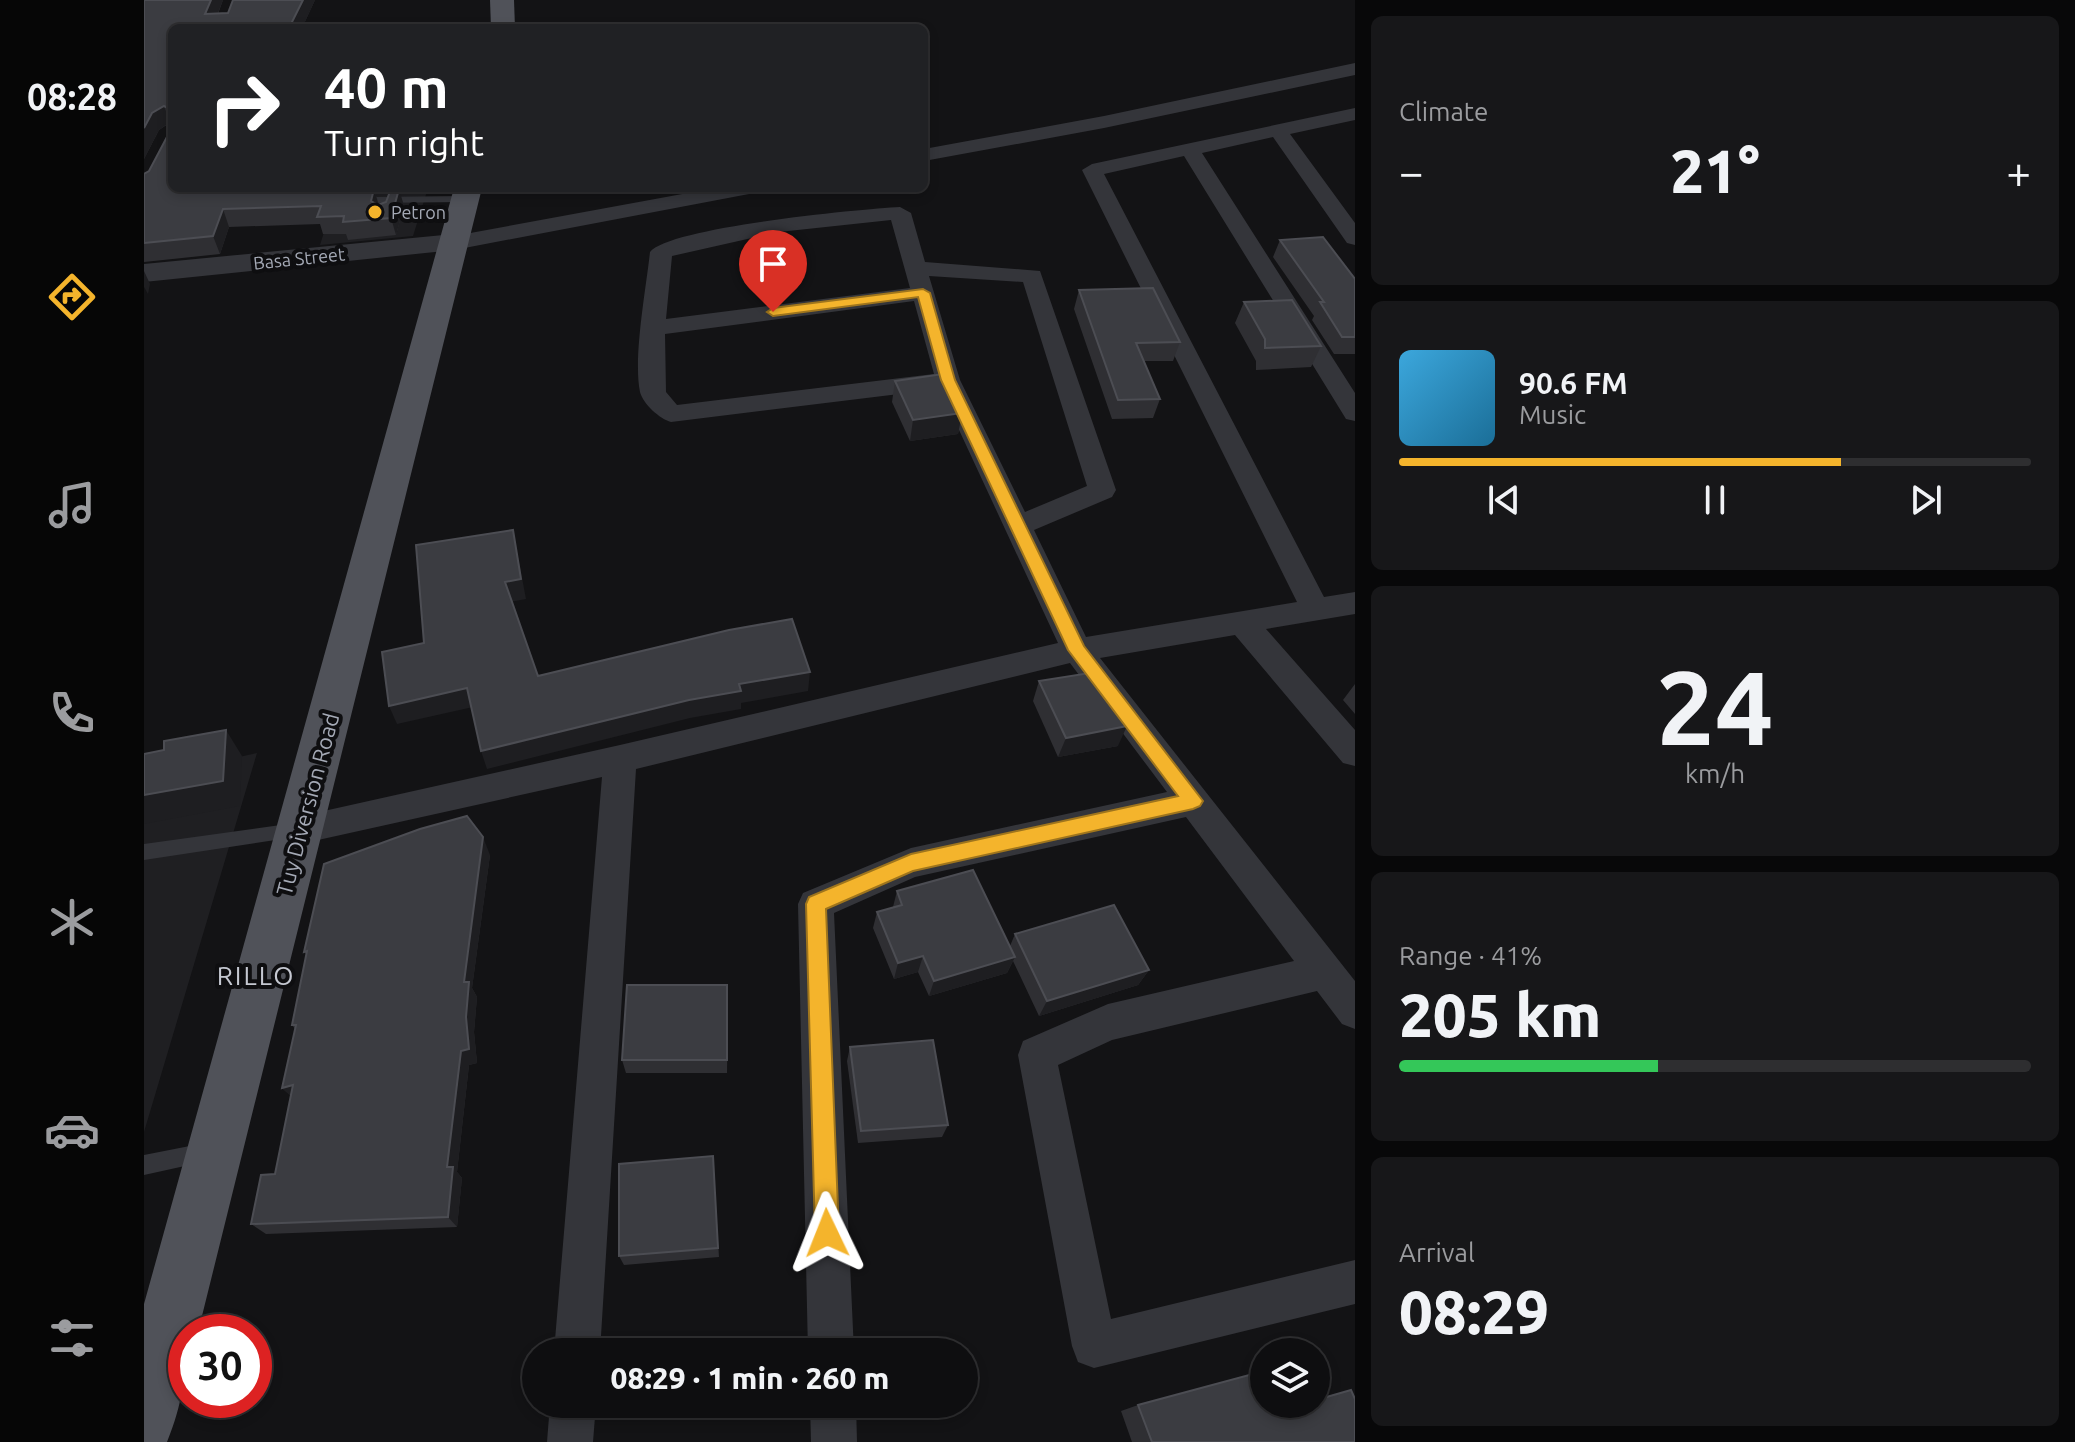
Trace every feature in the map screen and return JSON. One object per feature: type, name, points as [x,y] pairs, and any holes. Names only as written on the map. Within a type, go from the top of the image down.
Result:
[{"type":"main road","points":[[502,0],[503,24]]},
{"type":"main road","name":"Tuy Diversion Road","points":[[144,1419],[466,193]]},
{"type":"street","points":[[928,154],[1104,122],[1355,69]]},
{"type":"street","points":[[1316,610],[1092,170],[1355,114]]},
{"type":"street","points":[[1278,131],[1355,238]]},
{"type":"street","points":[[1190,149],[1355,413]]},
{"type":"street","points":[[454,243],[728,192]]},
{"type":"street","points":[[948,380],[671,414],[653,394],[654,328],[661,252],[705,238],[836,217],[900,213],[948,380],[1077,650],[1355,1011]]},
{"type":"street","name":"Basa Street","points":[[144,273],[377,244],[454,243]]},
{"type":"street","points":[[654,328],[919,280],[1032,276],[1102,490],[1018,526]]},
{"type":"street","points":[[300,829],[620,759],[1077,650],[1355,603]]},
{"type":"street","points":[[1242,622],[1355,753]]},
{"type":"street","points":[[578,1338],[620,759]]},
{"type":"street","points":[[831,1338],[816,904],[911,863],[1193,801]]},
{"type":"street","points":[[1325,972],[1108,1022],[1037,1055],[1094,1346],[1355,1282]]},
{"type":"street","points":[[570,1442],[572,1418]]},
{"type":"street","points":[[833,1418],[834,1442]]},
{"type":"lane","points":[[369,192],[367,200],[388,204],[466,193]]},
{"type":"lane","points":[[144,852],[300,829]]},
{"type":"lane","points":[[144,1165],[216,1151]]},
{"type":"shaded area","name":"Petron","points":[[337,192],[427,192],[413,236],[320,245]]},
{"type":"shaded area","points":[[257,753],[144,1132],[144,778]]},
{"type":"building","points":[[144,0],[211,0],[205,14],[228,13],[233,0],[303,0],[291,24],[168,24],[168,108],[164,106],[152,113],[144,128]]},
{"type":"building","points":[[168,135],[168,192],[373,192],[371,201],[378,205],[386,202],[390,192],[398,192],[391,218],[343,222],[344,216],[317,217],[321,206],[223,209],[213,236],[144,243],[144,174],[149,171]]},
{"type":"building","points":[[1323,237],[1355,279],[1355,337],[1342,337],[1320,302],[1324,302],[1280,240]]},
{"type":"building","points":[[1153,288],[1180,342],[1136,343],[1160,399],[1118,400],[1079,290]]},
{"type":"building","points":[[1292,300],[1321,346],[1265,348],[1265,339],[1244,302]]},
{"type":"building","points":[[943,374],[962,413],[913,420],[895,381]]},
{"type":"building","points":[[513,530],[521,579],[505,582],[538,676],[729,630],[792,619],[810,672],[739,684],[741,691],[689,700],[481,751],[467,688],[389,706],[382,652],[424,643],[416,545]]},
{"type":"building","points":[[1096,672],[1127,726],[1066,738],[1039,681]]},
{"type":"building","points":[[226,730],[223,781],[144,795],[144,754],[164,750],[164,741]]},
{"type":"building","points":[[467,816],[483,837],[464,982],[469,982],[466,1017],[469,1049],[461,1051],[447,1167],[453,1167],[448,1217],[251,1224],[261,1175],[275,1174],[293,1085],[282,1088],[296,1025],[292,1025],[307,951],[304,952],[324,864],[420,829]]},
{"type":"building","points":[[973,870],[1015,957],[934,981],[923,956],[898,963],[877,912],[902,905],[897,891]]},
{"type":"building","points":[[1114,905],[1149,970],[1047,1001],[1015,934]]},
{"type":"building","points":[[627,985],[727,985],[727,1060],[622,1060]]},
{"type":"building","points":[[933,1040],[948,1125],[861,1131],[850,1047]]},
{"type":"building","points":[[713,1156],[718,1248],[619,1256],[619,1164]]},
{"type":"building","points":[[1250,1375],[1250,1418],[1330,1418],[1330,1396],[1351,1390],[1355,1399],[1355,1442],[1152,1442],[1138,1405]]},
{"type":"place","name":"Petron","points":[[375,212]]},
{"type":"district","name":"RILLO","points":[[256,975]]},
{"type":"route","points":[[773,312],[923,293],[948,380],[1077,650],[1193,801],[911,863],[816,904],[827,1233]]}]
